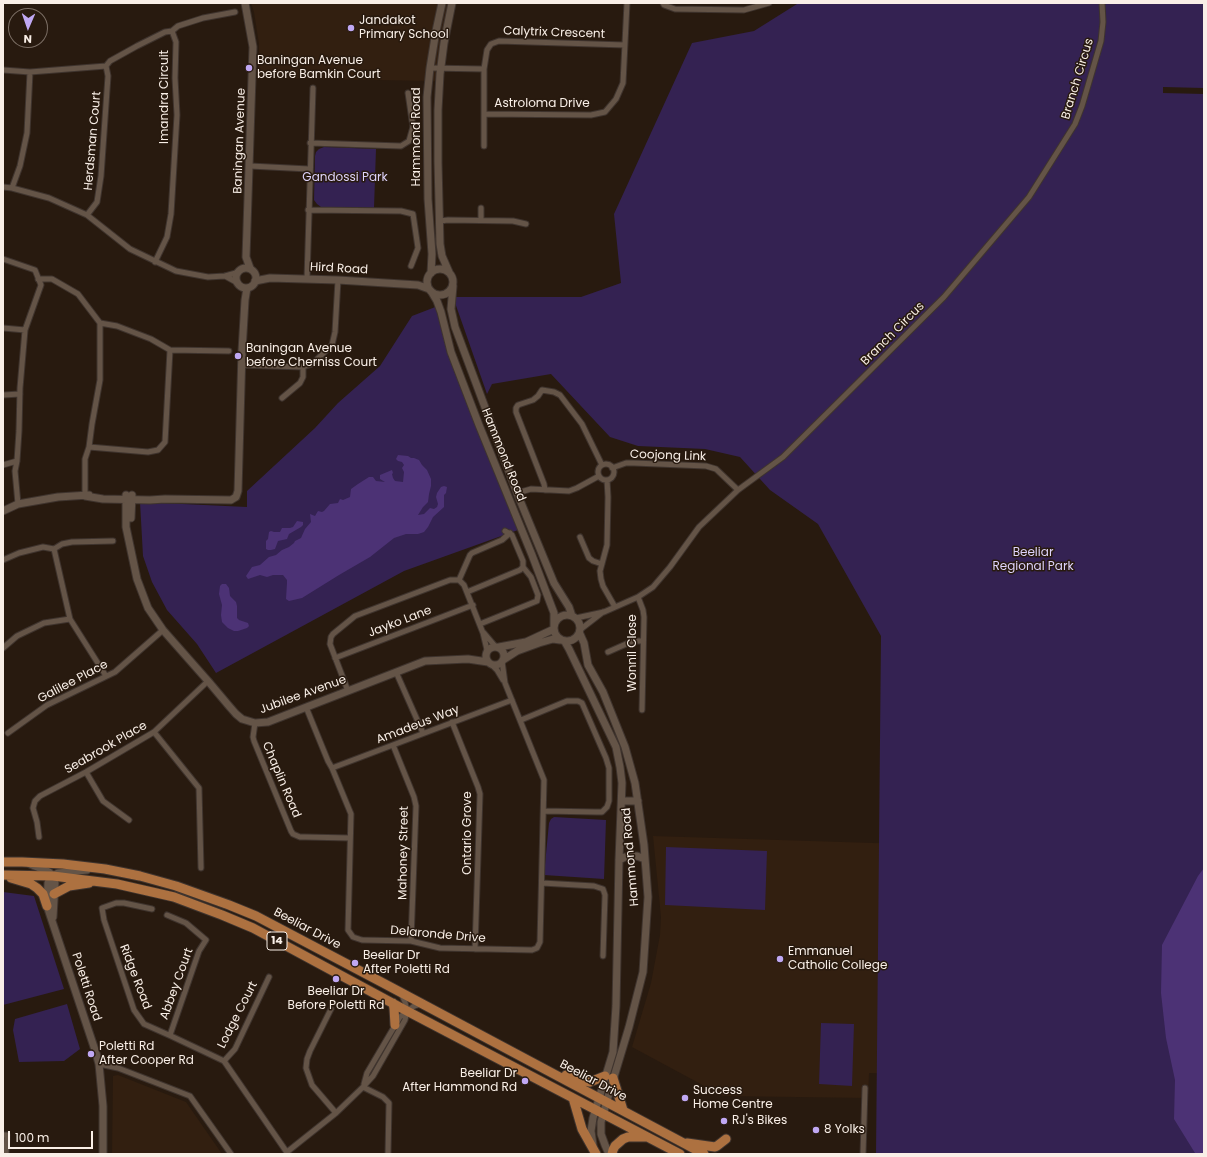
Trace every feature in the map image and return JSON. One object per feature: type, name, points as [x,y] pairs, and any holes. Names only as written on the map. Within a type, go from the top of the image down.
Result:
[{"type":"highway","name":"Beeliar Drive","points":[[3,862],[63,864],[105,869],[140,876],[169,884],[242,911],[263,920],[400,992],[704,1154]]},
{"type":"highway","name":"Beeliar Drive","points":[[3,875],[53,876],[100,881],[140,888],[174,897],[222,915],[253,928],[680,1154]]},
{"type":"highway","points":[[3,875],[31,884],[37,888],[43,894],[47,906]]},
{"type":"highway","points":[[54,894],[69,886],[100,881]]},
{"type":"highway","points":[[393,1003],[395,1025]]},
{"type":"highway","points":[[532,1062],[577,1079],[590,1082],[609,1077],[623,1110]]},
{"type":"highway","points":[[573,1098],[582,1129],[596,1154]]},
{"type":"highway","points":[[611,1154],[615,1146],[623,1139],[628,1137],[647,1137]]},
{"type":"highway","points":[[682,1143],[717,1146],[726,1139]]},
{"type":"main road","name":"Baningan Avenue","points":[[239,271],[246,257],[250,166],[253,47],[246,3]]},
{"type":"main road","name":"Hammond Road","points":[[430,274],[432,254],[428,199],[427,97],[430,68],[442,3]]},
{"type":"main road","name":"Hammond Road","points":[[449,272],[441,250],[438,125],[440,68],[452,3]]},
{"type":"main road","name":"Baningan Avenue","points":[[246,257],[254,274]]},
{"type":"main road","points":[[3,510],[18,504],[58,497],[85,496],[102,499],[129,497],[231,500],[236,497],[238,491],[241,365],[245,300],[242,286],[235,279],[239,271],[247,267],[254,274],[254,284],[242,286]]},
{"type":"main road","points":[[437,269],[449,272],[453,278],[453,286],[448,293],[439,295],[430,290],[427,283],[430,274],[437,269]]},
{"type":"main road","name":"Hird Road","points":[[254,274],[270,278],[307,278],[406,284],[422,286],[430,290]]},
{"type":"main road","name":"Hird Road","points":[[406,284],[417,281],[430,274]]},
{"type":"main road","name":"Hammond Road","points":[[453,286],[451,309],[455,328],[517,493],[554,583],[574,617]]},
{"type":"main road","name":"Hammond Road","points":[[430,290],[437,301],[441,312],[451,352],[476,418],[554,613],[554,628]]},
{"type":"main road","name":"Jubilee Avenue","points":[[129,497],[126,527],[137,579],[148,608],[163,630],[242,719],[255,723],[268,722],[306,706],[425,662],[468,659],[490,663]]},
{"type":"main road","points":[[554,628],[526,642],[491,647],[487,650],[485,657],[490,663],[498,664],[517,651],[539,643],[553,639],[563,641],[573,640],[580,632],[580,623],[574,617],[562,616],[558,618],[554,628],[557,637],[563,641]]},
{"type":"main road","name":"Hammond Road","points":[[580,632],[584,643],[588,665],[603,692],[625,747],[635,783],[645,859],[648,897],[643,972],[629,1027],[609,1077],[599,1111],[591,1131],[596,1154]]},
{"type":"main road","name":"Hammond Road","points":[[563,641],[573,656],[616,747],[622,783],[615,1025],[609,1077]]},
{"type":"main road","points":[[497,647],[502,650],[504,654],[502,660]]},
{"type":"main road","name":"Jubilee Avenue","points":[[468,659],[487,650]]},
{"type":"main road","points":[[622,801],[638,801]]},
{"type":"main road","points":[[619,860],[625,857],[637,856],[645,859]]},
{"type":"main road","points":[[22,862],[37,866],[49,872],[53,876],[58,873],[105,869]]},
{"type":"main road","name":"Poletti Road","points":[[53,924],[55,883],[53,876],[48,880],[47,906],[99,1064],[102,1099],[103,1154]]},
{"type":"main road","points":[[615,1025],[629,1027]]},
{"type":"main road","name":"Hammond Road","points":[[599,1111],[601,1134],[605,1145],[611,1154]]},
{"type":"street","name":"Astroloma Drive","points":[[484,114],[591,115],[605,112],[616,99],[623,83],[627,3]]},
{"type":"street","points":[[663,3],[664,5],[675,9],[744,10],[769,3]]},
{"type":"street","name":"Branch Circus","points":[[574,617],[604,612],[638,597],[653,587],[670,567],[699,527],[738,490],[783,457],[944,297],[1029,197],[1075,124],[1082,106],[1101,41],[1103,22],[1102,3]]},
{"type":"street","points":[[172,31],[178,26],[203,18],[235,12]]},
{"type":"street","name":"Imandra Circuit","points":[[106,66],[110,61],[137,46],[165,32],[172,31],[176,42],[176,115],[171,214],[167,237],[155,262]]},
{"type":"street","name":"Calytrix Crescent","points":[[484,146],[484,70],[486,50],[491,44],[499,41],[626,45]]},
{"type":"street","points":[[3,70],[30,72],[106,66]]},
{"type":"street","name":"Herdsman Court","points":[[87,215],[97,202],[101,176],[108,76],[106,66]]},
{"type":"street","points":[[430,68],[484,70]]},
{"type":"street","points":[[12,188],[20,166],[27,133],[30,72]]},
{"type":"street","points":[[307,278],[309,168],[313,88]]},
{"type":"street","points":[[310,143],[402,146],[409,141],[413,127],[408,93]]},
{"type":"street","points":[[250,166],[309,168]]},
{"type":"street","points":[[3,187],[49,198],[87,215],[130,249],[176,271],[208,277],[225,276],[239,271]]},
{"type":"street","points":[[481,220],[482,208]]},
{"type":"street","points":[[308,210],[401,211],[413,214],[418,248],[411,266]]},
{"type":"street","points":[[440,221],[513,221],[526,224]]},
{"type":"street","points":[[3,259],[35,270],[41,285],[24,330],[17,461],[15,471],[18,504]]},
{"type":"street","points":[[225,276],[242,286]]},
{"type":"street","points":[[38,279],[52,279],[78,294],[100,323],[100,380],[89,447],[85,459],[85,496]]},
{"type":"street","points":[[241,365],[302,368],[312,364],[332,345],[335,332],[338,280]]},
{"type":"street","points":[[100,323],[117,326],[151,339],[170,350],[229,351]]},
{"type":"street","points":[[3,328],[24,330]]},
{"type":"street","points":[[89,447],[148,452],[158,450],[165,442],[170,350]]},
{"type":"street","points":[[282,398],[300,383],[303,377],[302,368]]},
{"type":"street","points":[[545,490],[516,412],[518,405],[534,400],[542,390],[554,392],[560,395],[582,424],[602,465]]},
{"type":"street","points":[[3,395],[20,394]]},
{"type":"street","points":[[3,465],[17,461]]},
{"type":"street","name":"Coojong Link","points":[[612,468],[626,463],[706,466],[716,469],[738,490]]},
{"type":"street","points":[[602,465],[609,465],[612,468],[613,475],[607,480],[602,479],[599,476],[598,469],[602,465]]},
{"type":"street","points":[[517,493],[531,490],[569,491],[599,476]]},
{"type":"street","points":[[607,480],[607,546],[600,571],[603,586],[615,607]]},
{"type":"street","points":[[459,580],[472,553],[502,540],[508,532],[512,535],[521,555],[523,567],[531,577],[538,595],[537,601],[480,624]]},
{"type":"street","points":[[580,537],[589,558],[602,564]]},
{"type":"street","points":[[3,560],[19,553],[43,547],[54,549],[62,544],[72,542],[113,541]]},
{"type":"street","points":[[54,549],[70,619],[106,676]]},
{"type":"street","points":[[467,592],[520,570],[523,567]]},
{"type":"street","points":[[348,691],[330,644],[331,637],[354,616],[450,580],[459,580],[463,583],[484,633],[487,650]]},
{"type":"street","name":"Wonnil Close","points":[[638,597],[644,617],[642,710]]},
{"type":"street","name":"Jayko Lane","points":[[335,658],[473,605]]},
{"type":"street","name":"Branch Circus","points":[[580,632],[604,612]]},
{"type":"street","points":[[3,648],[17,636],[44,623],[70,619]]},
{"type":"street","name":"Galilee Place","points":[[8,733],[48,705],[115,672],[163,630]]},
{"type":"street","points":[[484,633],[497,647]]},
{"type":"street","points":[[608,652],[633,641],[643,641]]},
{"type":"street","name":"Delaronde Drive","points":[[502,660],[505,682]]},
{"type":"street","name":"Delaronde Drive","points":[[306,706],[351,814],[348,930],[350,934],[353,937],[362,940],[411,941],[440,948],[529,951],[537,948],[540,942],[544,777],[505,682],[490,663]]},
{"type":"street","points":[[396,672],[423,733]]},
{"type":"street","name":"Seabrook Place","points":[[39,837],[33,808],[35,801],[40,796],[86,772],[154,732],[208,681]]},
{"type":"street","name":"Amadeus Way","points":[[332,768],[512,700]]},
{"type":"street","points":[[521,720],[567,701],[573,700],[582,703],[609,768],[609,801],[607,807],[602,812],[544,811]]},
{"type":"street","name":"Ontario Grove","points":[[452,722],[480,794],[475,950]]},
{"type":"street","name":"Chaplin Road","points":[[255,723],[254,741],[293,834],[300,837],[350,838]]},
{"type":"street","points":[[154,732],[199,788],[201,868]]},
{"type":"street","name":"Mahoney Street","points":[[393,745],[414,797],[416,806],[411,941]]},
{"type":"street","points":[[86,772],[104,801],[129,820]]},
{"type":"street","points":[[542,883],[594,886],[603,889],[606,895],[603,956]]},
{"type":"street","name":"Ridge Road","points":[[152,909],[124,903],[116,903],[102,908],[104,920],[134,1010],[144,1024],[224,1061],[288,1153]]},
{"type":"street","name":"Abbey Court","points":[[167,915],[186,923],[206,940],[199,951],[170,1035]]},
{"type":"street","name":"Lodge Court","points":[[224,1061],[234,1049],[269,977]]},
{"type":"street","points":[[288,1153],[336,1113],[364,1086],[372,1076],[405,1020],[407,1010],[400,992]]},
{"type":"street","points":[[364,1086],[367,1073],[400,1017],[407,1010],[421,1004]]},
{"type":"street","points":[[331,1009],[310,1051],[306,1068],[312,1085],[336,1113]]},
{"type":"street","points":[[99,1064],[118,1068],[190,1096],[231,1154]]},
{"type":"street","points":[[364,1086],[383,1097],[389,1103],[388,1154]]},
{"type":"street","points":[[863,1154],[865,1088]]},
{"type":"street","points":[[3,1135],[7,1135],[6,1154]]},
{"type":"shaded area","name":"Jandakot Primary School","points":[[251,3],[449,3],[435,81],[259,78],[259,44],[254,12]]},
{"type":"shaded area","points":[[398,455],[408,456],[419,460],[427,470],[431,479],[428,502],[418,515],[424,514],[430,508],[434,509],[437,507],[437,493],[441,487],[447,487],[444,495],[444,507],[433,517],[424,532],[418,534],[406,534],[394,538],[370,557],[302,598],[289,601],[286,599],[287,580],[283,575],[273,575],[267,577],[260,575],[248,579],[246,576],[252,567],[260,565],[269,557],[276,555],[301,538],[305,529],[311,522],[310,514],[315,516],[318,511],[324,511],[330,504],[338,503],[340,499],[343,500],[350,497],[351,489],[369,477],[373,477],[376,481],[385,482],[380,479],[380,475],[392,470],[395,481],[403,482],[404,472],[402,468],[404,465],[396,459]]},
{"type":"shaded area","points":[[297,521],[303,522],[303,525],[289,534],[287,539],[278,541],[275,549],[266,549],[266,541],[268,539],[269,532],[280,532],[282,528],[293,527]]},
{"type":"shaded area","points":[[222,584],[226,584],[229,588],[230,596],[236,602],[237,618],[248,623],[249,626],[247,628],[234,631],[222,622],[222,605],[219,594],[220,586]]},
{"type":"shaded area","name":"Emmanuel Catholic College","points":[[653,836],[905,844],[903,1074],[869,1073],[868,1098],[723,1096],[632,1047],[651,983],[660,935],[661,917]]},
{"type":"shaded area","points":[[1204,868],[1204,1154],[1195,1153],[1174,1119],[1175,1080],[1166,1038],[1161,993],[1162,945],[1198,876]]},
{"type":"shaded area","points":[[118,1075],[186,1102],[222,1154],[112,1154],[113,1076]]},
{"type":"green space","name":"Beeliar Regional Park","points":[[798,3],[1204,3],[1204,88],[1163,87],[1163,93],[1204,94],[1204,1154],[876,1154],[881,636],[818,524],[770,490],[740,457],[705,449],[638,446],[610,437],[551,374],[492,384],[487,394],[453,297],[581,297],[621,283],[614,214],[692,43],[754,31]]},
{"type":"green space","name":"Gandossi Park","points":[[324,147],[376,149],[374,208],[321,207],[317,204],[314,200],[315,156],[319,149]]},
{"type":"green space","points":[[438,306],[518,530],[404,571],[216,673],[197,644],[167,610],[152,582],[143,556],[140,502],[247,507],[247,491],[315,428],[338,403],[380,366],[412,316]]},
{"type":"green space","points":[[554,817],[606,820],[604,879],[544,875],[549,823]]},
{"type":"green space","points":[[666,847],[767,851],[765,910],[665,905]]},
{"type":"green space","points":[[3,892],[34,896],[64,989],[3,1005]]},
{"type":"green space","points":[[67,1004],[80,1049],[64,1061],[19,1062],[13,1030],[15,1019]]},
{"type":"green space","points":[[821,1023],[854,1024],[852,1086],[819,1084]]},
{"type":"place","name":"Jandakot Primary School","points":[[351,28]]},
{"type":"place","name":"Baningan Avenue before Bamkin Court","points":[[249,68]]},
{"type":"place","name":"Baningan Avenue before Cherniss Court","points":[[238,356]]},
{"type":"place","name":"Emmanuel Catholic College","points":[[780,959]]},
{"type":"place","name":"Beeliar Dr After Poletti Rd","points":[[355,963]]},
{"type":"place","name":"Beeliar Dr Before Poletti Rd","points":[[336,979]]},
{"type":"place","name":"Poletti Rd After Cooper Rd","points":[[91,1054]]},
{"type":"place","name":"Beeliar Dr After Hammond Rd","points":[[525,1081]]},
{"type":"place","name":"Success Home Centre","points":[[685,1098]]},
{"type":"place","name":"RJ's Bikes","points":[[724,1121]]},
{"type":"place","name":"8 Yolks","points":[[816,1130]]}]
